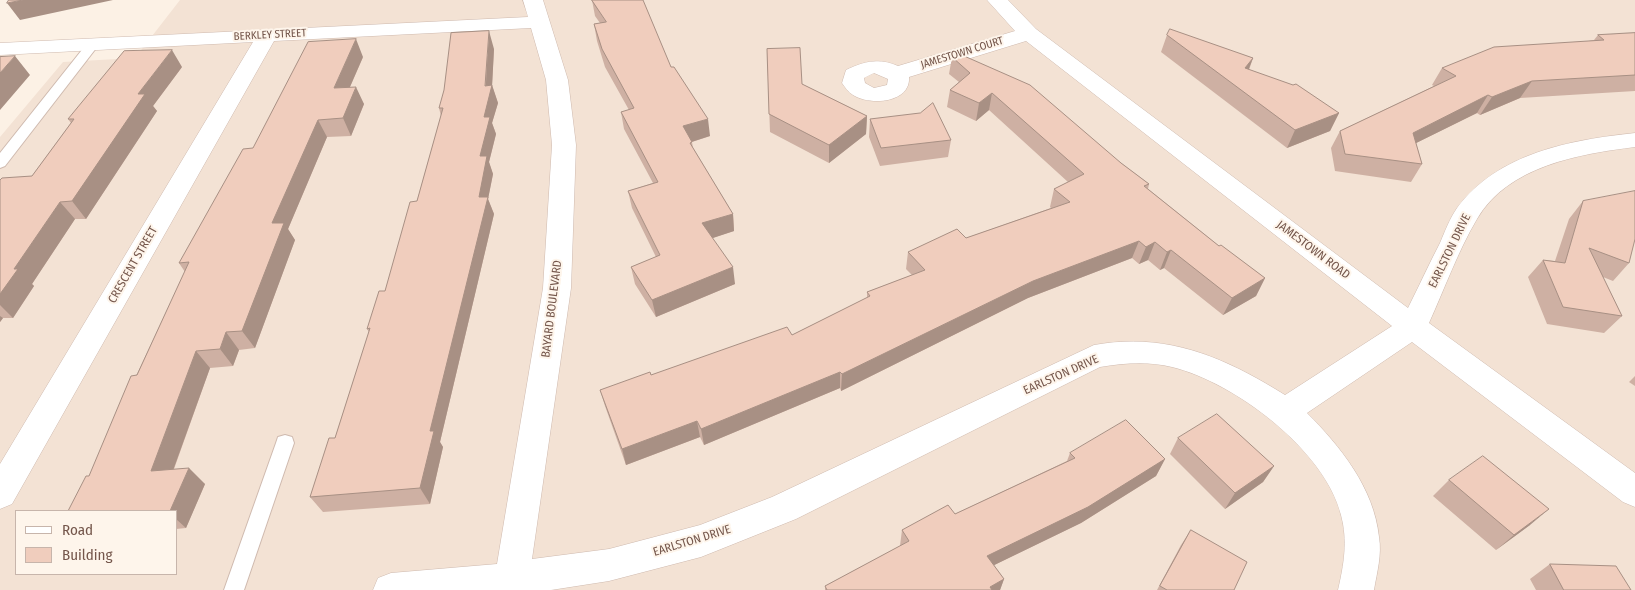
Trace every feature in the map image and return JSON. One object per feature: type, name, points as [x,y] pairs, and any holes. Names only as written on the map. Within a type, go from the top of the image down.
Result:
[{"type":"street","name":"JAMESTOWN ROAD","points":[[997,0],[1029,33],[1413,327],[1635,492]]},
{"type":"street","name":"BERKLEY STREET","points":[[0,49],[267,36],[537,11]]},
{"type":"street","name":"BAYARD BOULEVARD","points":[[511,585],[558,278],[564,145],[557,80],[537,11]]},
{"type":"street","name":"JAMESTOWN COURT","points":[[896,74],[1029,33]]},
{"type":"street","name":"CRESCENT STREET","points":[[0,494],[267,36]]},
{"type":"street","name":"EARLSTON DRIVE","points":[[1413,327],[1466,216],[1485,192],[1510,173],[1550,156],[1590,145],[1635,140]]},
{"type":"street","points":[[1285,411],[1413,327]]},
{"type":"street","name":"EARLSTON DRIVE","points":[[391,590],[511,585],[609,565],[701,541],[784,508],[1094,357],[1129,352],[1162,354],[1200,364],[1246,386],[1285,411],[1320,445],[1349,488],[1362,530],[1362,571],[1356,590]]},
{"type":"lane","points":[[0,163],[93,44]]},
{"type":"lane","points":[[234,590],[285,443]]},
{"type":"shaded area","points":[[180,0],[1635,0],[1635,590],[0,590],[0,137],[63,62],[135,58]]},
{"type":"building","points":[[9,0],[23,0],[7,3]]},
{"type":"building","points":[[592,0],[643,0],[671,67],[674,67],[708,119],[683,126],[692,142],[690,143],[733,214],[702,223],[733,267],[652,300],[631,267],[660,255],[628,191],[658,182],[621,112],[634,108],[602,49],[594,24],[606,22]]},
{"type":"building","points":[[1170,29],[1253,58],[1245,68],[1293,85],[1296,84],[1339,113],[1295,130],[1167,35]]},
{"type":"building","points":[[489,31],[485,86],[492,85],[484,117],[490,117],[480,156],[487,156],[479,197],[488,197],[430,431],[434,431],[420,488],[310,497],[329,438],[335,438],[370,328],[367,329],[379,291],[385,291],[410,202],[417,201],[443,108],[439,108],[444,90],[451,33]]},
{"type":"building","points":[[1635,33],[1635,75],[1532,81],[1492,97],[1488,95],[1413,133],[1422,164],[1345,154],[1340,131],[1456,76],[1442,68],[1494,47],[1604,40],[1598,35]]},
{"type":"building","points":[[356,39],[334,88],[356,87],[343,118],[318,120],[272,223],[284,223],[242,331],[226,332],[220,349],[196,351],[151,471],[189,468],[170,510],[69,510],[86,476],[89,476],[131,376],[137,375],[189,262],[179,263],[243,149],[253,148],[308,42]]},
{"type":"building","points":[[800,48],[802,84],[867,116],[829,145],[769,114],[767,49]]},
{"type":"building","points":[[172,50],[138,94],[145,94],[72,201],[60,202],[14,269],[18,269],[0,294],[0,180],[2,178],[32,176],[74,119],[68,119],[124,51]]},
{"type":"building","points":[[955,52],[1030,85],[1121,163],[1149,184],[1144,186],[1219,246],[1221,245],[1265,278],[1232,298],[1171,250],[1167,252],[1155,242],[1146,247],[1139,241],[1033,281],[842,374],[840,372],[701,429],[697,421],[622,449],[600,390],[650,372],[651,375],[787,327],[792,335],[870,296],[867,292],[925,270],[908,252],[957,229],[966,238],[1070,202],[1054,189],[1084,174],[992,93],[979,103],[950,90],[970,73],[952,57]]},
{"type":"building","points":[[15,56],[0,73],[0,57]]},
{"type":"building","points":[[933,103],[951,140],[881,148],[870,119],[920,113]]},
{"type":"building","points":[[1635,191],[1635,239],[1629,263],[1589,248],[1622,316],[1563,307],[1543,260],[1565,263],[1583,201]]},
{"type":"building","points":[[1217,414],[1274,466],[1235,493],[1178,438]]},
{"type":"building","points":[[1126,420],[1165,459],[1088,507],[987,556],[1004,579],[990,587],[992,590],[827,590],[825,586],[909,541],[902,530],[948,505],[955,514],[1075,458],[1070,453]]},
{"type":"building","points":[[1483,456],[1549,509],[1514,535],[1449,480]]},
{"type":"building","points":[[1191,530],[1247,562],[1234,590],[1167,590],[1160,586]]},
{"type":"building","points":[[1550,564],[1616,566],[1631,590],[1564,590]]}]
